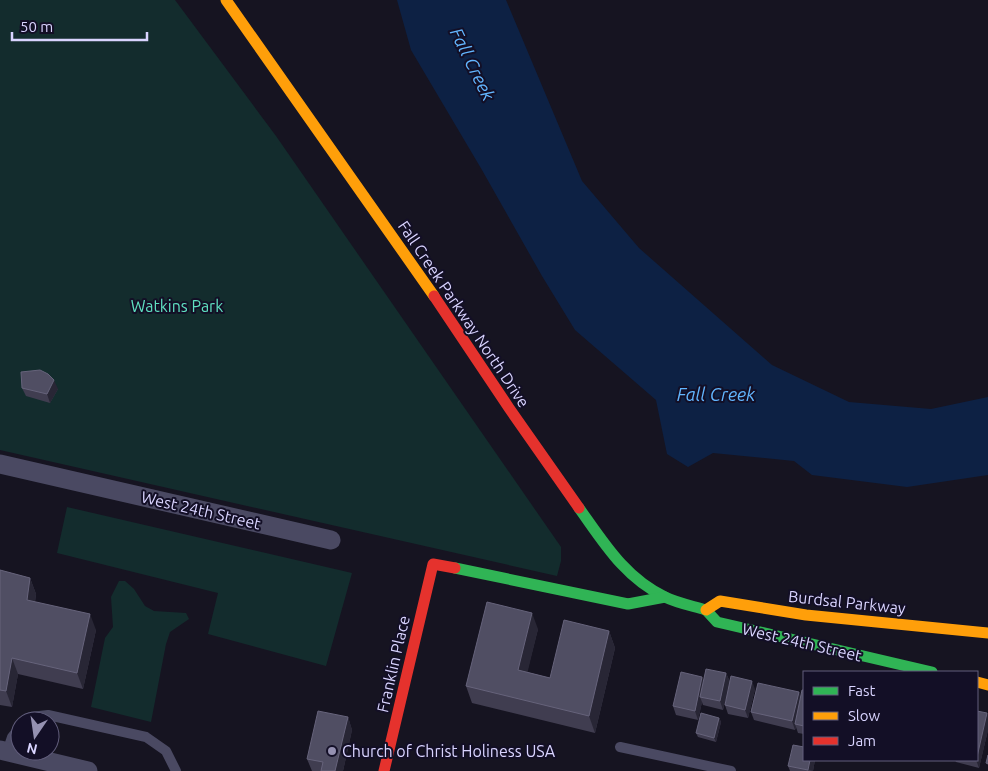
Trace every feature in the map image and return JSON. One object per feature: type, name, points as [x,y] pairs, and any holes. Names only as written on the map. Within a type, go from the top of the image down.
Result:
[{"type":"street","name":"Fall Creek Parkway North Drive","points":[[226,0],[408,258],[509,408],[616,560],[636,578],[665,597],[706,610]]},
{"type":"street","name":"West 24th Street","points":[[0,464],[331,540]]},
{"type":"street","name":"Franklin Place","points":[[384,771],[433,564],[628,604],[665,597]]},
{"type":"street","name":"Burdsal Parkway","points":[[706,610],[720,601],[806,615],[988,633]]},
{"type":"street","name":"West 24th Street","points":[[706,610],[717,622],[928,671]]},
{"type":"street","points":[[4,751],[88,771]]},
{"type":"lane","points":[[60,718],[146,736],[166,751],[176,771]]},
{"type":"lane","points":[[4,751],[10,740]]},
{"type":"lane","points":[[620,747],[731,771]]},
{"type":"green space","name":"Watkins Park","points":[[0,0],[175,0],[276,136],[561,547],[561,561],[557,576],[0,450]]},
{"type":"green space","points":[[67,507],[352,573],[326,666],[208,634],[218,593],[57,553]]},
{"type":"green space","points":[[119,581],[125,581],[134,589],[145,606],[154,611],[186,613],[189,619],[170,632],[151,722],[91,707],[105,638],[113,627],[111,597]]},
{"type":"water","name":"Fall Creek","points":[[397,0],[506,0],[582,181],[639,248],[772,365],[849,402],[931,409],[988,397],[988,475],[907,487],[812,475],[794,461],[713,453],[688,467],[667,454],[656,400],[575,330],[411,50]]},
{"type":"building","points":[[40,370],[54,380],[47,394],[22,388],[21,372]]},
{"type":"building","points":[[0,570],[30,578],[27,600],[90,614],[77,673],[12,658],[6,691],[0,690]]},
{"type":"building","points":[[487,602],[532,613],[518,670],[550,678],[564,620],[609,631],[589,716],[466,686]]},
{"type":"building","points":[[706,669],[726,673],[720,701],[700,697]]},
{"type":"building","points":[[681,672],[702,677],[695,711],[673,706]]},
{"type":"building","points":[[731,676],[752,681],[745,710],[725,705]]},
{"type":"building","points":[[758,683],[799,692],[792,721],[751,712]]},
{"type":"building","points":[[802,690],[803,690],[803,726],[795,724]]},
{"type":"building","name":"Church of Christ Holiness USA","points":[[318,711],[348,717],[335,771],[321,771],[323,762],[307,759]]},
{"type":"building","points":[[978,711],[987,713],[978,753]]},
{"type":"building","points":[[701,713],[719,718],[714,738],[696,733]]},
{"type":"building","points":[[793,745],[803,747],[803,761],[810,761],[808,770],[788,766]]},
{"type":"traffic: fast","points":[[579,508],[616,558],[638,580],[670,599],[706,610]]},
{"type":"traffic: fast","points":[[455,568],[628,604],[665,597]]},
{"type":"traffic: fast","points":[[706,610],[717,622],[928,671]]},
{"type":"traffic: slow","points":[[226,0],[434,296]]},
{"type":"traffic: slow","points":[[706,610],[720,601],[806,615],[988,633]]},
{"type":"traffic: slow","points":[[978,682],[988,685]]},
{"type":"traffic: jam","points":[[434,296],[579,508]]},
{"type":"traffic: jam","points":[[384,771],[433,564],[455,568]]},
{"type":"place","name":"Church of Christ Holiness USA","points":[[332,751]]}]
